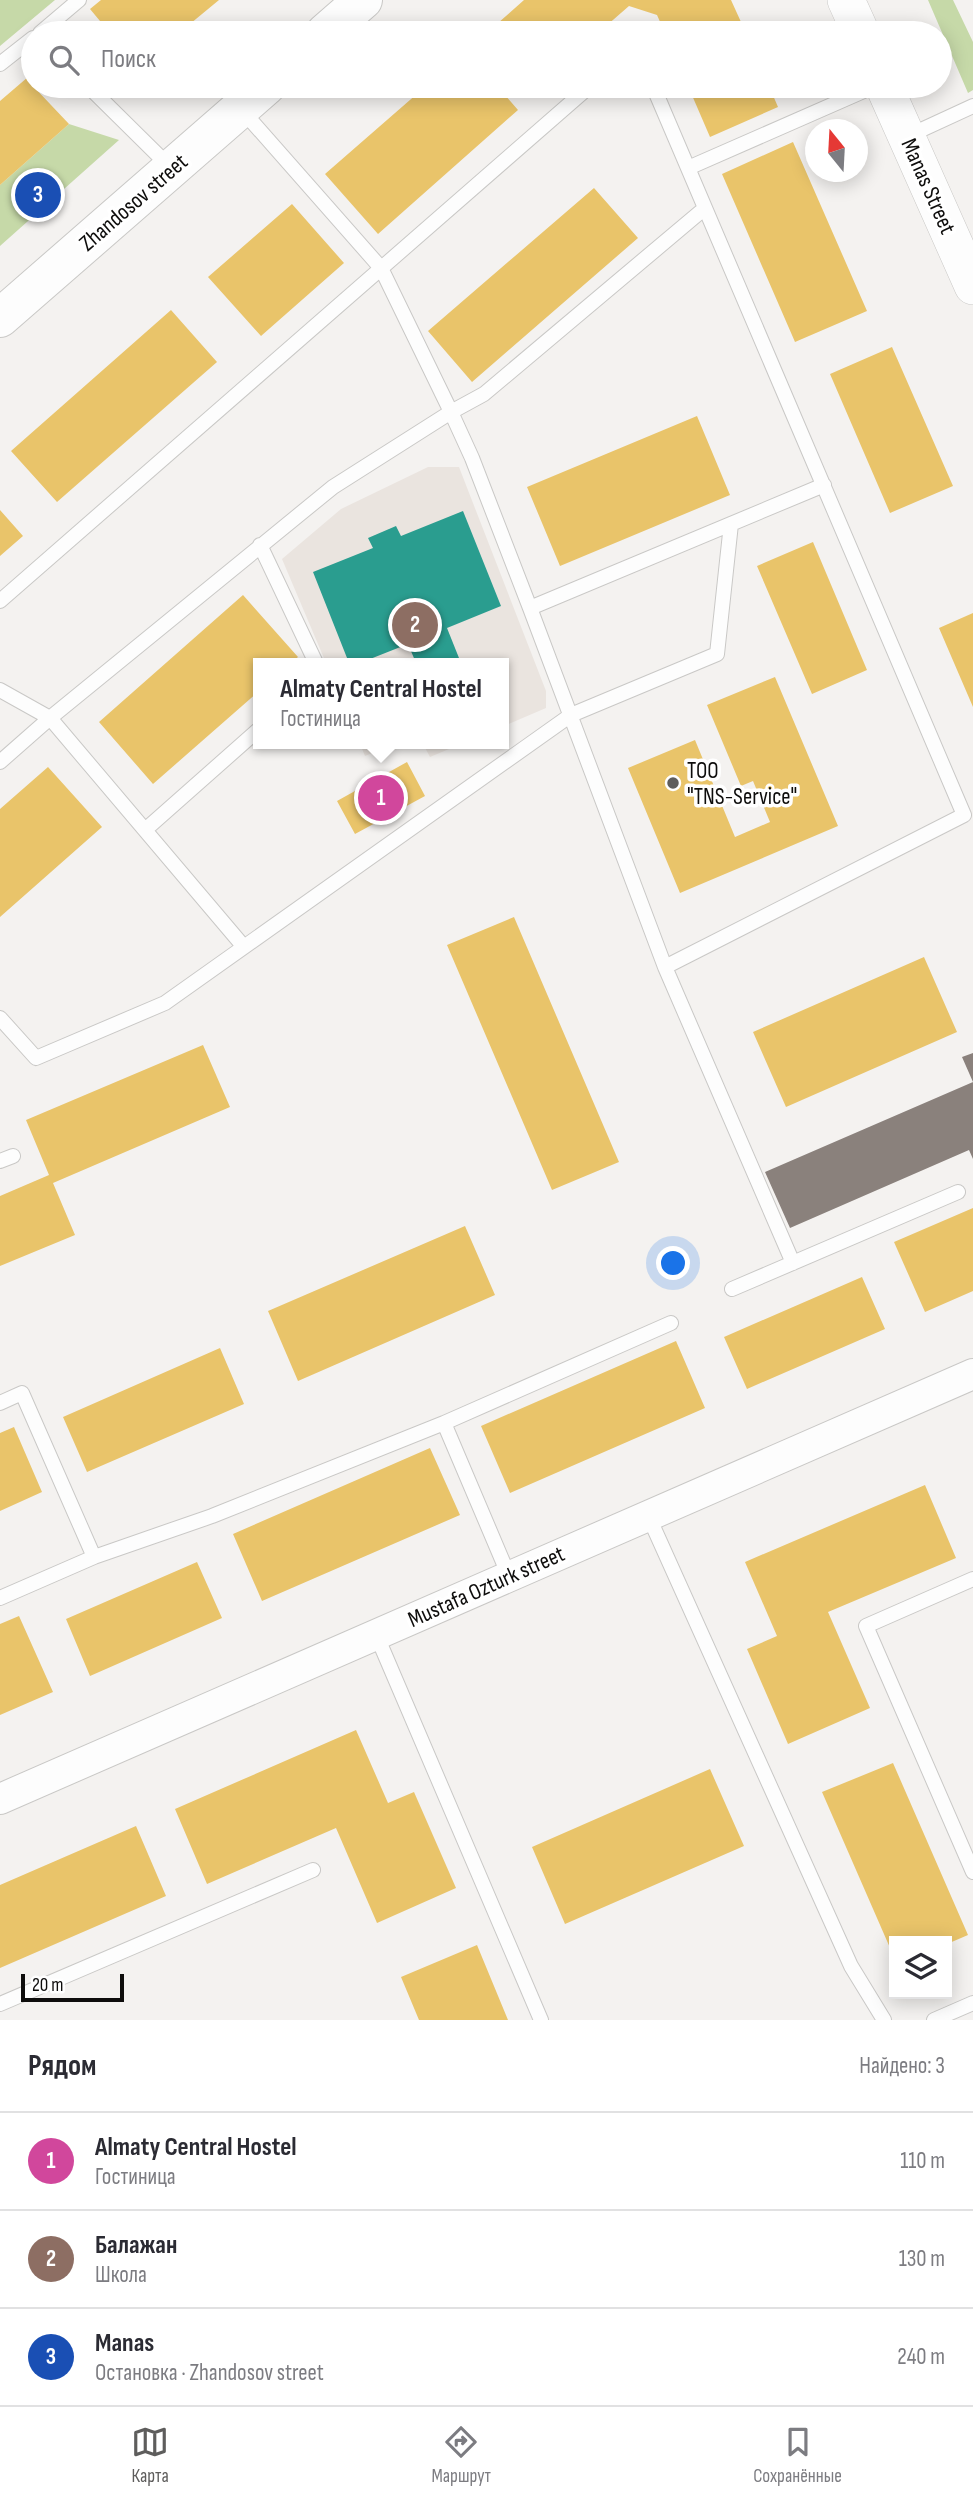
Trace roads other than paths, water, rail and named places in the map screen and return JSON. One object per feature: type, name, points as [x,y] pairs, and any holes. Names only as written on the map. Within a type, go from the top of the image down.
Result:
[{"type":"main road","points":[[339,21],[363,0]]},
{"type":"main road","name":"Zhandosov street","points":[[0,318],[252,98]]},
{"type":"street","points":[[846,0],[856,21]]},
{"type":"street","name":"Manas Street","points":[[889,98],[973,286]]},
{"type":"street","name":"Mustafa Ozturk street","points":[[0,1799],[973,1374]]},
{"type":"lane","points":[[54,21],[79,0]]},
{"type":"lane","points":[[0,64],[21,47]]},
{"type":"lane","points":[[100,98],[171,168]]},
{"type":"lane","points":[[254,98],[381,268],[451,412],[472,458],[530,608],[665,968],[793,1263]]},
{"type":"lane","points":[[0,601],[576,98]]},
{"type":"lane","points":[[658,98],[964,815],[665,968]]},
{"type":"lane","points":[[688,167],[847,98]]},
{"type":"lane","points":[[907,137],[973,106]]},
{"type":"lane","points":[[0,762],[333,487],[484,394],[705,208]]},
{"type":"lane","points":[[530,608],[824,485]]},
{"type":"lane","points":[[0,1018],[36,1058],[165,1003],[570,715],[717,654],[731,524]]},
{"type":"lane","points":[[260,545],[314,658]]},
{"type":"lane","points":[[0,690],[50,718],[244,947]]},
{"type":"lane","points":[[145,830],[253,734]]},
{"type":"lane","points":[[732,1289],[958,1192]]},
{"type":"lane","points":[[0,1598],[94,1557],[212,1516],[444,1423],[671,1323]]},
{"type":"lane","points":[[0,1403],[22,1393],[94,1557]]},
{"type":"lane","points":[[444,1423],[509,1576]]},
{"type":"lane","points":[[648,1515],[851,1966],[884,2020]]},
{"type":"lane","points":[[973,1579],[866,1626],[973,1872]]},
{"type":"lane","points":[[376,1634],[541,2020]]},
{"type":"lane","points":[[0,2004],[313,1870]]},
{"type":"lane","points":[[934,2020],[973,2003]]},
{"type":"place","name":"Manas","points":[[38,195]]},
{"type":"place","name":"Балажан","points":[[415,625]]},
{"type":"place","name":"ТОО \"TNS-Service\"","points":[[673,783]]},
{"type":"place","name":"Almaty Central Hostel","points":[[381,798]]}]
